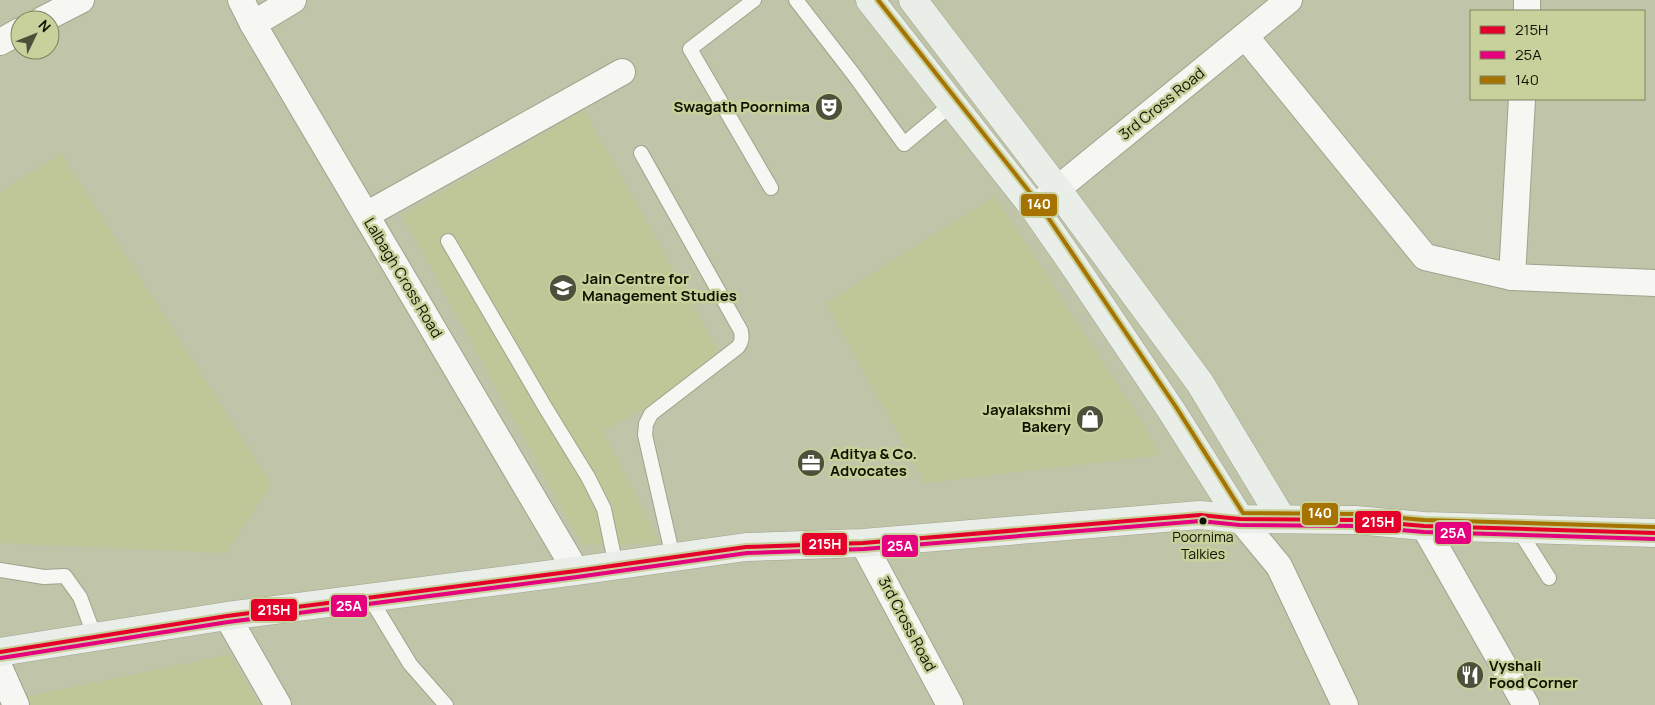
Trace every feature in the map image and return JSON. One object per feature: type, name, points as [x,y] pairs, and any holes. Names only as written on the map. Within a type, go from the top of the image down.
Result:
[{"type":"main road","points":[[870,0],[1034,208],[1171,410],[1240,519]]},
{"type":"main road","points":[[913,0],[1058,189],[1200,383],[1282,519]]},
{"type":"main road","points":[[0,652],[227,616],[616,566],[746,547],[863,543],[1200,515],[1240,519],[1355,520],[1424,526],[1655,533]]},
{"type":"street","points":[[60,11],[81,0]]},
{"type":"street","name":"Lalbagh Cross Road","points":[[241,0],[253,24],[576,571]]},
{"type":"street","points":[[253,24],[294,0]]},
{"type":"street","name":"3rd Cross Road","points":[[1034,208],[1289,0]]},
{"type":"street","points":[[1245,36],[1425,257],[1512,277],[1655,283]]},
{"type":"street","points":[[366,215],[622,72]]},
{"type":"street","points":[[1512,277],[1522,100]]},
{"type":"street","points":[[1240,519],[1279,566],[1345,705]]},
{"type":"street","points":[[1424,526],[1526,705]]},
{"type":"street","name":"3rd Cross Road","points":[[863,543],[950,705]]},
{"type":"street","points":[[227,616],[278,705]]},
{"type":"street","points":[[0,669],[16,705]]},
{"type":"lane","points":[[754,0],[690,49],[771,188]]},
{"type":"lane","points":[[796,0],[904,144],[952,104]]},
{"type":"lane","points":[[641,153],[741,331],[742,337],[742,342],[738,347],[651,414],[646,424],[645,435],[673,557]]},
{"type":"lane","points":[[448,241],[544,407],[588,477],[604,509],[616,566]]},
{"type":"lane","points":[[1518,529],[1549,578]]},
{"type":"lane","points":[[0,570],[44,577],[65,576],[80,597],[95,637]]},
{"type":"lane","points":[[370,598],[410,664],[446,705]]},
{"type":"shaded area","name":"Jain Centre for Management Studies","points":[[584,110],[725,362],[603,431],[660,543],[582,545],[402,215]]},
{"type":"shaded area","points":[[61,153],[271,484],[226,553],[0,543],[0,193]]},
{"type":"shaded area","points":[[995,196],[1144,425],[1160,455],[925,483],[826,303]]},
{"type":"shaded area","points":[[230,654],[259,705],[29,705],[26,697]]},
{"type":"transit line","name":"140","points":[[878,0],[1039,204],[1176,407],[1243,513],[1355,514],[1424,520],[1655,527]]},
{"type":"transit line","name":"215H","points":[[0,652],[227,616],[746,547],[863,543],[1200,515],[1240,519],[1355,520],[1424,526],[1655,533]]},
{"type":"transit line","name":"25A","points":[[1,658],[228,622],[747,553],[864,549],[1200,521],[1240,525],[1355,526],[1424,532],[1655,539]]},
{"type":"place","name":"Swagath Poornima","points":[[829,107]]},
{"type":"place","name":"Jain Centre for Management Studies","points":[[563,288]]},
{"type":"place","name":"Jayalakshmi Bakery","points":[[1090,419]]},
{"type":"place","name":"Aditya & Co. Advocates","points":[[811,463]]},
{"type":"place","name":"Poornima Talkies","points":[[1203,521]]},
{"type":"place","name":"Vyshali Food Corner","points":[[1470,675]]}]
